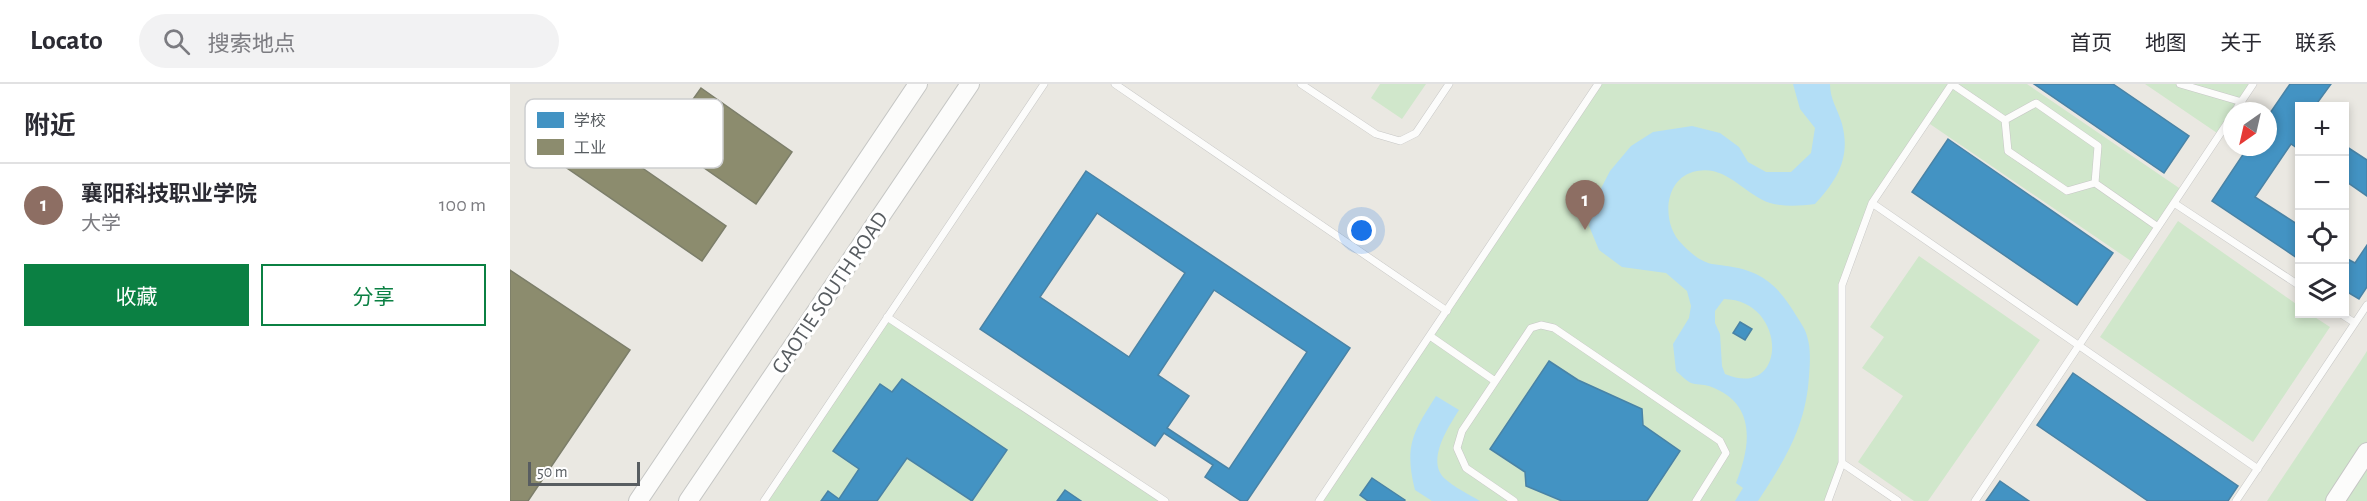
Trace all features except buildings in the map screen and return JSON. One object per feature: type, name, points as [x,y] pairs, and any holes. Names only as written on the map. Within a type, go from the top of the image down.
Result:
[{"type":"main road","name":"GAOTIE SOUTH ROAD","points":[[638,501],[918,84]]},
{"type":"main road","name":"GAOTIE SOUTH ROAD","points":[[688,501],[970,84]]},
{"type":"main road","points":[[2335,501],[2367,452]]},
{"type":"lane","points":[[764,501],[1044,84]]},
{"type":"lane","points":[[1115,84],[1447,311]]},
{"type":"lane","points":[[1301,84],[1376,134],[1400,141],[1416,133],[1449,84]]},
{"type":"lane","points":[[1319,501],[1598,84]]},
{"type":"lane","points":[[1828,501],[1842,463],[1842,285],[1872,203],[1952,84],[2005,120]]},
{"type":"lane","points":[[2180,84],[2242,102],[2253,84]]},
{"type":"lane","points":[[2005,120],[2036,103],[2098,146],[2094,183]]},
{"type":"lane","points":[[2005,120],[2008,151],[2067,191],[2094,183]]},
{"type":"lane","points":[[1975,501],[2223,130]]},
{"type":"lane","points":[[2094,183],[2158,227]]},
{"type":"lane","points":[[1872,203],[2258,469]]},
{"type":"lane","points":[[2174,203],[2295,283]]},
{"type":"lane","points":[[2236,501],[2367,305]]},
{"type":"lane","points":[[887,317],[1165,501]]},
{"type":"lane","points":[[2347,318],[2355,323]]},
{"type":"lane","points":[[1514,501],[1466,468],[1457,448],[1462,431],[1531,328],[1541,325],[1554,328],[1720,441],[1726,453],[1696,501]]},
{"type":"lane","points":[[1430,336],[1496,381]]},
{"type":"lane","points":[[1842,463],[1898,501]]},
{"type":"green space","points":[[1380,84],[1426,84],[1402,119],[1371,98]]},
{"type":"green space","points":[[1598,84],[2027,84],[2182,190],[2134,263],[1927,122],[1872,203],[1842,285],[1842,463],[1828,501],[1319,501]]},
{"type":"green space","points":[[2145,84],[2254,84],[2239,102],[2223,102],[2223,130],[2220,135]]},
{"type":"green space","points":[[2178,221],[2295,303],[2295,318],[2316,318],[2330,327],[2253,442],[2100,337]]},
{"type":"green space","points":[[1919,256],[2040,340],[1928,501],[1914,501],[1858,462],[1903,396],[1862,368],[1884,337],[1870,327]]},
{"type":"green space","points":[[887,317],[1165,501],[764,501]]},
{"type":"green space","points":[[2367,351],[2367,501],[2267,501],[2360,362]]},
{"type":"water","points":[[1793,84],[1830,84],[1831,95],[1844,136],[1845,147],[1840,168],[1830,186],[1815,204],[1792,206],[1770,203],[1752,194],[1727,176],[1708,170],[1686,175],[1677,182],[1669,202],[1671,225],[1675,235],[1685,247],[1708,263],[1745,270],[1768,281],[1790,306],[1803,327],[1808,341],[1810,361],[1807,394],[1799,427],[1785,457],[1758,501],[1735,501],[1743,488],[1736,483],[1747,440],[1743,414],[1736,403],[1725,393],[1709,386],[1691,383],[1676,371],[1673,344],[1689,318],[1691,306],[1687,291],[1666,273],[1622,267],[1599,250],[1589,226],[1594,202],[1610,171],[1631,146],[1653,132],[1692,126],[1720,133],[1739,147],[1748,162],[1766,172],[1791,172],[1811,153],[1815,128],[1800,109]],"holes":[[[1724,299],[1745,304],[1760,315],[1769,330],[1772,347],[1769,362],[1760,374],[1746,379],[1725,374],[1722,366],[1720,334],[1715,323],[1715,311]]]},
{"type":"water","points":[[1436,396],[1459,410],[1441,443],[1437,462],[1439,471],[1448,481],[1480,501],[1432,501],[1415,490],[1410,462],[1413,440],[1421,420]]},
{"type":"place","name":"襄阳科技职业学院","points":[[1585,230]]}]
